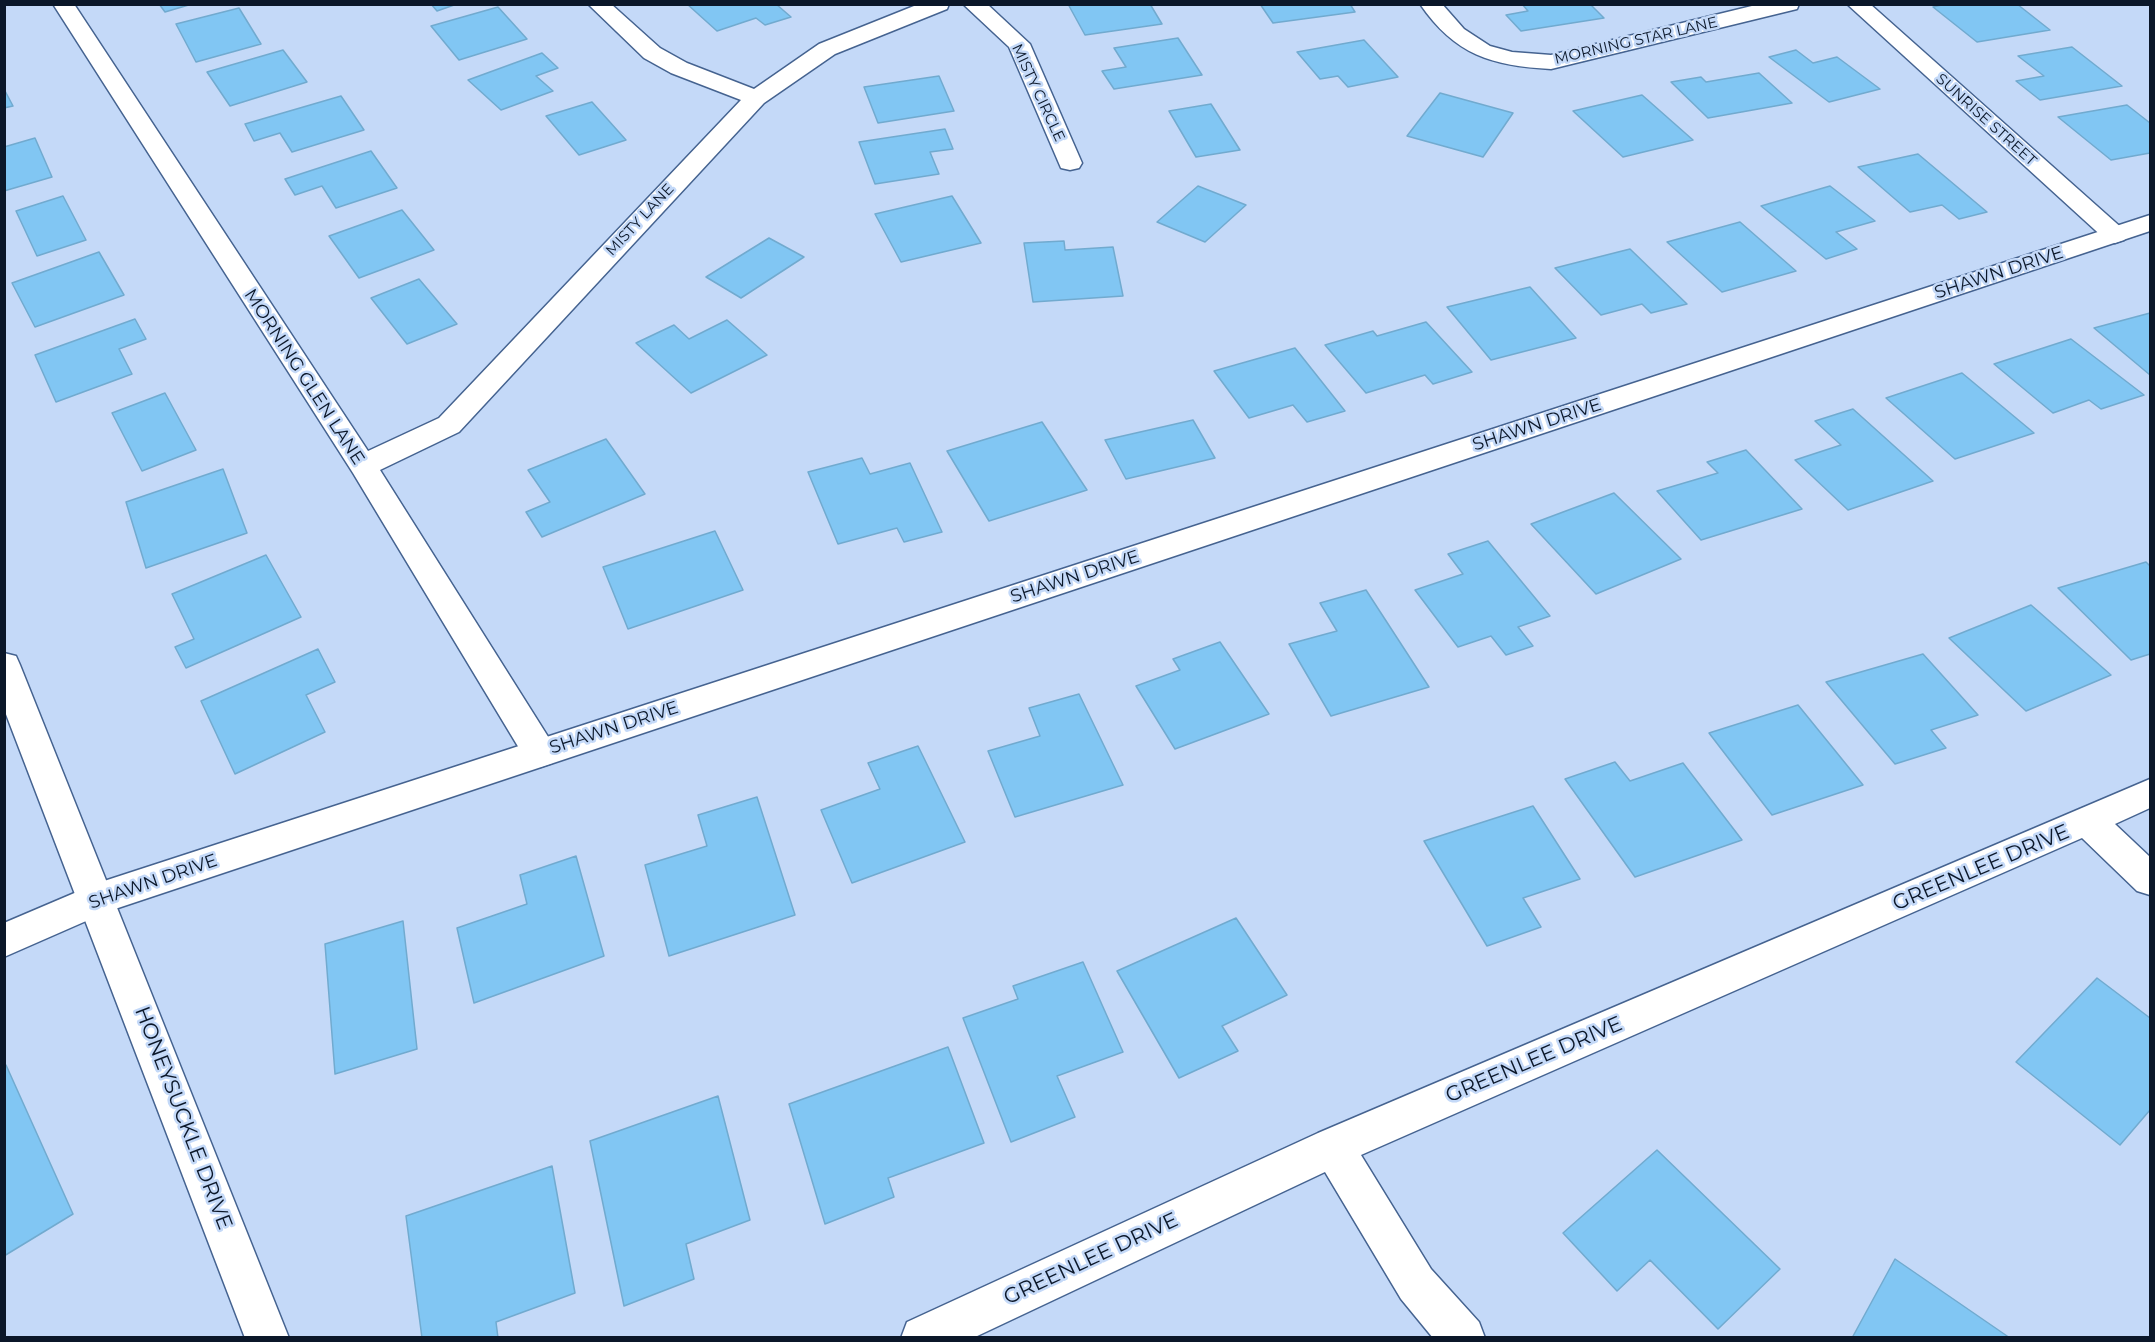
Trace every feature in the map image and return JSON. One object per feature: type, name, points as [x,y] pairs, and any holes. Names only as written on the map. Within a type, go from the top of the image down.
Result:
[{"type":"street","name":"MORNING GLEN LANE","points":[[63,4],[363,466],[540,753]]},
{"type":"street","points":[[598,4],[652,53],[679,68],[756,98]]},
{"type":"street","name":"MISTY LANE","points":[[363,466],[449,425],[756,98],[826,49],[939,4]]},
{"type":"street","name":"MISTY CIRCLE","points":[[973,4],[1019,44],[1070,163]]},
{"type":"street","name":"MORNING STAR LANE","points":[[1430,4],[1450,29],[1472,47],[1512,61],[1551,62],[1789,4]]},
{"type":"street","name":"SUNRISE STREET","points":[[1857,4],[2115,235]]},
{"type":"street","name":"SHAWN DRIVE","points":[[4,941],[98,899],[2151,223]]},
{"type":"street","name":"HONEYSUCKLE DRIVE","points":[[4,665],[98,899],[267,1338]]},
{"type":"street","name":"GREENLEE DRIVE","points":[[923,1338],[1333,1147],[2151,793]]},
{"type":"street","points":[[2088,822],[2151,880]]},
{"type":"street","points":[[1333,1147],[1416,1284],[1463,1338]]},
{"type":"building","points":[[159,4],[192,4],[165,12]]},
{"type":"building","points":[[431,4],[457,4],[437,11]]},
{"type":"building","points":[[687,4],[776,4],[791,17],[765,25],[756,18],[717,31]]},
{"type":"building","points":[[1068,4],[1150,4],[1162,24],[1085,35]]},
{"type":"building","points":[[1260,4],[1350,4],[1355,12],[1273,23]]},
{"type":"building","points":[[1522,4],[1590,4],[1604,18],[1521,31],[1506,15],[1528,11]]},
{"type":"building","points":[[1946,4],[2017,4],[2050,30],[1977,42],[1933,7]]},
{"type":"building","points":[[498,7],[527,39],[459,60],[431,26]]},
{"type":"building","points":[[239,8],[261,44],[196,62],[176,24]]},
{"type":"building","points":[[1178,38],[1202,75],[1114,89],[1102,71],[1126,67],[1114,48]]},
{"type":"building","points":[[1364,40],[1398,77],[1348,87],[1338,76],[1320,79],[1297,52]]},
{"type":"building","points":[[2072,47],[2122,86],[2040,100],[2016,81],[2044,76],[2018,56]]},
{"type":"building","points":[[283,50],[307,82],[230,106],[207,72]]},
{"type":"building","points":[[1796,50],[1813,63],[1837,57],[1880,89],[1829,102],[1769,57]]},
{"type":"building","points":[[542,53],[558,68],[536,76],[553,91],[501,110],[468,80]]},
{"type":"building","points":[[1759,73],[1792,103],[1708,118],[1671,82],[1701,77],[1706,82]]},
{"type":"building","points":[[939,76],[954,111],[878,123],[864,87]]},
{"type":"building","points":[[4,89],[13,106],[4,108]]},
{"type":"building","points":[[1440,93],[1513,113],[1483,157],[1407,136]]},
{"type":"building","points":[[1642,95],[1693,140],[1623,157],[1573,111]]},
{"type":"building","points":[[341,96],[364,130],[292,152],[280,133],[254,141],[245,124]]},
{"type":"building","points":[[592,102],[626,140],[579,155],[546,116]]},
{"type":"building","points":[[1211,104],[1240,150],[1196,157],[1169,111]]},
{"type":"building","points":[[2127,105],[2150,123],[2150,153],[2111,160],[2058,117]]},
{"type":"building","points":[[945,129],[953,149],[930,152],[939,174],[875,184],[859,142]]},
{"type":"building","points":[[35,138],[52,177],[4,191],[4,147]]},
{"type":"building","points":[[371,151],[397,188],[336,208],[322,186],[295,195],[285,179]]},
{"type":"building","points":[[1918,154],[1987,212],[1959,219],[1942,205],[1910,212],[1858,167]]},
{"type":"building","points":[[1198,186],[1246,205],[1205,242],[1157,222]]},
{"type":"building","points":[[1830,186],[1875,221],[1836,232],[1857,249],[1826,259],[1761,206]]},
{"type":"building","points":[[63,196],[86,240],[37,256],[16,211]]},
{"type":"building","points":[[952,196],[981,243],[901,262],[875,214]]},
{"type":"building","points":[[402,210],[434,250],[359,278],[329,236]]},
{"type":"building","points":[[1740,222],[1796,271],[1722,292],[1667,242]]},
{"type":"building","points":[[769,238],[804,257],[741,298],[706,277]]},
{"type":"building","points":[[1064,241],[1065,250],[1113,247],[1123,296],[1033,302],[1024,243]]},
{"type":"building","points":[[1630,249],[1687,304],[1651,313],[1642,304],[1601,315],[1555,268]]},
{"type":"building","points":[[99,252],[124,295],[35,327],[12,283]]},
{"type":"building","points":[[419,279],[457,324],[407,344],[371,298]]},
{"type":"building","points":[[1530,287],[1576,338],[1491,360],[1447,307]]},
{"type":"building","points":[[2150,313],[2150,375],[2094,328]]},
{"type":"building","points":[[135,319],[146,339],[119,349],[132,374],[56,402],[35,355]]},
{"type":"building","points":[[727,320],[767,355],[691,393],[636,343],[674,325],[689,339]]},
{"type":"building","points":[[1426,322],[1472,372],[1433,384],[1425,375],[1366,393],[1325,345],[1373,331],[1377,336]]},
{"type":"building","points":[[2071,339],[2144,395],[2101,409],[2089,400],[2053,413],[1994,364]]},
{"type":"building","points":[[1295,348],[1345,411],[1307,422],[1293,405],[1249,418],[1214,371]]},
{"type":"building","points":[[1962,373],[2034,433],[1955,459],[1886,398]]},
{"type":"building","points":[[165,393],[196,450],[142,471],[112,413]]},
{"type":"building","points":[[1853,409],[1933,481],[1848,510],[1795,460],[1841,445],[1815,421]]},
{"type":"building","points":[[1193,420],[1215,458],[1126,479],[1105,440]]},
{"type":"building","points":[[1042,422],[1087,490],[989,521],[947,451]]},
{"type":"building","points":[[606,439],[645,494],[542,537],[526,512],[550,502],[528,470]]},
{"type":"building","points":[[1746,450],[1802,509],[1701,540],[1657,491],[1718,473],[1707,462]]},
{"type":"building","points":[[862,458],[870,474],[910,463],[942,532],[904,542],[897,528],[838,544],[808,472]]},
{"type":"building","points":[[223,469],[247,533],[146,568],[126,502]]},
{"type":"building","points":[[1614,493],[1681,559],[1596,594],[1531,524]]},
{"type":"building","points":[[715,531],[743,590],[628,629],[603,567]]},
{"type":"building","points":[[1488,541],[1550,616],[1518,627],[1533,646],[1506,655],[1491,636],[1458,647],[1415,590],[1463,574],[1448,554]]},
{"type":"building","points":[[266,555],[301,617],[186,668],[175,647],[194,639],[172,594]]},
{"type":"building","points":[[2146,562],[2150,566],[2150,654],[2131,660],[2058,588]]},
{"type":"building","points":[[1366,590],[1429,687],[1331,716],[1289,644],[1337,631],[1320,603]]},
{"type":"building","points":[[2031,605],[2111,675],[2026,711],[1949,638]]},
{"type":"building","points":[[1220,642],[1269,714],[1175,749],[1136,686],[1180,670],[1173,659]]},
{"type":"building","points":[[318,649],[335,682],[306,695],[325,732],[235,774],[201,701]]},
{"type":"building","points":[[1923,654],[1978,715],[1931,730],[1946,748],[1895,764],[1826,682]]},
{"type":"building","points":[[1079,694],[1123,785],[1015,817],[988,751],[1040,736],[1029,708]]},
{"type":"building","points":[[1798,705],[1863,785],[1772,815],[1709,733]]},
{"type":"building","points":[[918,746],[965,842],[852,883],[821,810],[880,789],[868,763]]},
{"type":"building","points":[[1615,762],[1630,781],[1683,763],[1742,840],[1635,877],[1565,779]]},
{"type":"building","points":[[757,797],[795,915],[669,956],[645,865],[707,846],[698,815]]},
{"type":"building","points":[[1533,806],[1580,879],[1523,898],[1541,927],[1487,946],[1424,841]]},
{"type":"building","points":[[576,856],[604,956],[474,1003],[457,928],[527,904],[520,875]]},
{"type":"building","points":[[1236,918],[1287,995],[1222,1026],[1238,1051],[1179,1078],[1117,971]]},
{"type":"building","points":[[403,921],[417,1049],[335,1074],[325,944]]},
{"type":"building","points":[[1083,962],[1123,1052],[1057,1076],[1075,1117],[1011,1142],[963,1018],[1018,999],[1013,986]]},
{"type":"building","points":[[2097,978],[2150,1018],[2150,1110],[2120,1145],[2016,1062]]},
{"type":"building","points":[[948,1047],[984,1143],[888,1178],[894,1197],[825,1224],[789,1104]]},
{"type":"building","points":[[6,1065],[73,1214],[4,1256],[4,1066]]},
{"type":"building","points":[[718,1096],[750,1220],[686,1244],[694,1279],[624,1306],[590,1141]]},
{"type":"building","points":[[1657,1150],[1780,1269],[1718,1329],[1650,1260],[1617,1291],[1563,1233]]},
{"type":"building","points":[[552,1166],[575,1293],[496,1322],[498,1338],[422,1338],[406,1216]]},
{"type":"building","points":[[1895,1259],[2010,1338],[1852,1338]]}]
